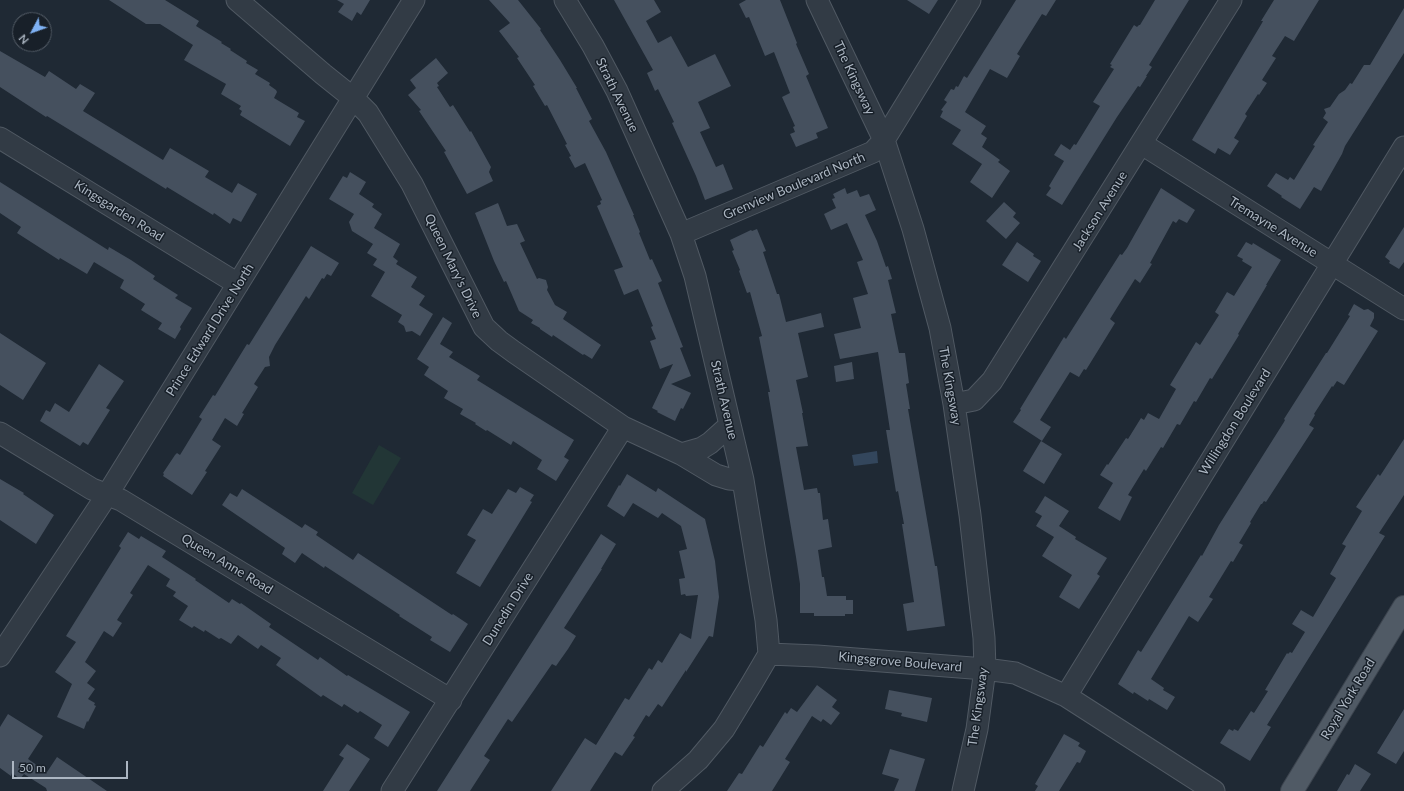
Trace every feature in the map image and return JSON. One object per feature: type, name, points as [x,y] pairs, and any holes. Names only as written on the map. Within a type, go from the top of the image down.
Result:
[{"type":"main road","name":"Royal York Road","points":[[1292,791],[1404,607]]},
{"type":"street","name":"Queen Mary's Drive","points":[[237,0],[368,112],[412,184],[476,315],[484,327],[514,352],[623,427],[681,454],[716,475],[729,480],[743,480]]},
{"type":"street","name":"Prince Edward Drive North","points":[[0,656],[107,495],[414,0]]},
{"type":"street","name":"Strath Avenue","points":[[565,0],[593,46],[617,91],[681,234],[695,276],[743,480],[766,620],[769,654]]},
{"type":"street","name":"The Kingsway","points":[[817,0],[884,140],[926,271],[940,328],[954,404],[970,515],[984,638],[985,669],[977,729],[962,791]]},
{"type":"street","name":"Grenview Boulevard North","points":[[681,234],[873,152],[884,140],[970,0]]},
{"type":"street","name":"Jackson Avenue","points":[[954,404],[974,400],[992,381],[1231,0]]},
{"type":"street","name":"Kingsgarden Road","points":[[0,138],[238,284]]},
{"type":"street","name":"Tremayne Avenue","points":[[1142,144],[1404,309]]},
{"type":"street","name":"Willingdon Boulevard","points":[[1066,696],[1404,147]]},
{"type":"street","points":[[681,454],[710,444],[730,425]]},
{"type":"street","name":"Dunedin Drive","points":[[392,791],[452,700],[623,427]]},
{"type":"street","name":"Queen Anne Road","points":[[0,434],[92,489],[126,503],[452,700]]},
{"type":"street","points":[[663,791],[698,760],[724,729],[769,654]]},
{"type":"street","name":"Kingsgrove Boulevard","points":[[769,654],[817,656],[985,669],[1015,673],[1066,696],[1214,791]]},
{"type":"green space","points":[[379,445],[401,458],[373,505],[352,493]]},
{"type":"water","points":[[877,451],[878,463],[854,466],[852,455]]},
{"type":"building","points":[[109,0],[165,0],[199,21],[196,26],[222,42],[221,43],[231,49],[230,50],[247,61],[246,63],[258,70],[255,74],[270,83],[269,85],[276,90],[277,92],[274,98],[299,113],[297,117],[305,121],[290,146],[240,115],[242,111],[239,109],[241,106],[221,94],[226,84],[184,60],[193,45],[160,24],[146,24]]},
{"type":"building","points":[[337,0],[370,0],[361,15],[357,12],[352,21],[338,12],[344,4]]},
{"type":"building","points":[[489,0],[518,0],[541,29],[540,30],[577,88],[592,119],[589,121],[606,152],[634,215],[640,232],[639,233],[650,260],[652,259],[662,281],[658,283],[683,347],[680,348],[691,376],[671,384],[691,393],[683,409],[681,408],[675,421],[652,408],[673,364],[660,369],[650,341],[656,339],[651,327],[653,326],[638,289],[624,295],[614,270],[623,267],[597,206],[601,204],[600,201],[602,200],[585,163],[575,168],[565,145],[567,144],[547,105],[545,106],[533,86],[535,85],[517,58],[519,57],[499,31],[510,23]]},
{"type":"building","points":[[614,0],[654,0],[661,12],[646,21],[658,43],[671,36],[688,67],[715,54],[731,86],[698,102],[710,128],[700,132],[716,167],[723,164],[733,189],[705,200],[672,123],[674,122],[658,89],[655,91],[647,73],[653,70]]},
{"type":"building","points":[[746,0],[780,0],[809,74],[806,76],[828,128],[816,133],[818,138],[796,147],[790,134],[795,132],[793,127],[795,126],[782,97],[790,93],[774,52],[765,56],[749,17],[746,18],[739,4]]},
{"type":"building","points":[[907,0],[938,0],[929,14]]},
{"type":"building","points":[[1016,0],[1056,0],[1046,16],[1042,14],[1017,54],[1020,56],[1007,78],[990,69],[965,112],[986,126],[981,134],[987,138],[982,147],[1000,160],[998,162],[1010,171],[992,198],[970,182],[982,164],[952,144],[961,130],[940,117],[943,111],[941,110],[947,102],[944,100],[951,89],[954,90],[956,86],[958,87],[964,76],[967,78]]},
{"type":"building","points":[[1155,0],[1189,0],[1149,65],[1152,67],[1147,76],[1140,87],[1138,86],[1117,117],[1062,205],[1046,195],[1051,188],[1049,186],[1064,161],[1054,155],[1061,144],[1070,150],[1074,144],[1076,145],[1100,106],[1093,102],[1114,69],[1110,67],[1112,65],[1110,64],[1134,25],[1137,27],[1140,25]]},
{"type":"building","points":[[1274,0],[1319,0],[1294,41],[1285,36],[1272,56],[1276,58],[1262,80],[1267,83],[1245,114],[1247,116],[1234,138],[1239,141],[1230,155],[1218,148],[1215,154],[1192,140],[1262,23],[1263,21],[1261,21]]},
{"type":"building","points":[[1404,8],[1404,53],[1345,146],[1321,191],[1314,187],[1300,209],[1267,186],[1276,173],[1288,180],[1290,177],[1294,180],[1315,146],[1313,145],[1328,122],[1323,118],[1326,113],[1324,109],[1330,107],[1339,94],[1345,90],[1350,83],[1352,84],[1364,65],[1370,65]]},
{"type":"building","points":[[0,51],[45,77],[49,71],[76,89],[80,84],[95,93],[83,111],[163,160],[170,148],[209,171],[205,177],[232,193],[238,183],[257,194],[241,222],[233,218],[230,224],[214,213],[213,215],[167,187],[166,189],[47,116],[46,117],[0,87]]},
{"type":"building","points":[[436,58],[448,73],[437,83],[439,86],[437,87],[450,107],[453,105],[470,132],[471,131],[491,167],[489,172],[493,181],[467,194],[444,152],[446,151],[419,111],[421,110],[408,95],[416,88],[410,80]]},
{"type":"building","points":[[350,172],[366,182],[359,194],[374,204],[372,207],[382,214],[374,228],[400,244],[393,257],[398,261],[396,264],[417,277],[411,287],[425,296],[419,305],[433,314],[420,336],[412,331],[406,332],[404,326],[398,322],[402,315],[371,296],[385,272],[373,265],[377,259],[367,253],[373,244],[352,231],[349,222],[354,214],[329,199],[343,176],[347,178]]},
{"type":"building","points":[[0,182],[108,250],[109,247],[131,260],[155,276],[153,279],[178,295],[175,298],[192,308],[180,327],[181,329],[175,339],[158,329],[162,323],[141,310],[145,304],[120,288],[124,280],[94,262],[87,274],[60,258],[59,260],[17,233],[21,227],[0,213]]},
{"type":"building","points":[[845,188],[847,194],[857,190],[860,197],[869,194],[876,210],[865,215],[877,241],[886,267],[888,266],[892,279],[888,280],[896,313],[891,314],[899,353],[905,353],[909,383],[906,384],[910,409],[908,409],[935,566],[937,566],[945,626],[907,631],[903,604],[914,602],[902,524],[904,524],[898,491],[896,492],[886,430],[890,430],[878,352],[840,359],[834,334],[861,328],[853,298],[868,294],[857,262],[863,260],[847,223],[831,230],[824,214],[836,208],[832,199],[835,198],[833,194]]},
{"type":"building","points":[[1161,188],[1195,210],[1187,223],[1179,219],[1176,223],[1173,221],[1150,263],[1152,264],[1140,283],[1135,279],[1110,319],[1115,323],[1086,370],[1084,369],[1079,377],[1070,372],[1040,420],[1051,427],[1042,441],[1013,422],[1064,337],[1066,339],[1120,254],[1122,255],[1127,248]]},
{"type":"building","points":[[1004,202],[1016,213],[1013,217],[1020,223],[1006,239],[986,221]]},
{"type":"building","points":[[498,203],[507,226],[517,224],[525,241],[520,243],[537,279],[539,278],[546,280],[548,287],[547,290],[555,305],[567,312],[563,319],[601,345],[592,359],[584,354],[583,355],[553,335],[552,337],[531,323],[533,320],[519,311],[506,281],[504,282],[494,261],[475,213]]},
{"type":"building","points":[[1404,227],[1404,262],[1399,269],[1389,263],[1390,261],[1385,257]]},
{"type":"building","points":[[757,229],[766,251],[763,252],[777,294],[779,294],[786,322],[821,313],[824,327],[798,333],[808,377],[796,380],[808,446],[796,447],[804,490],[817,488],[818,493],[820,493],[823,520],[828,519],[832,547],[818,550],[822,577],[824,577],[827,596],[846,596],[846,600],[853,600],[853,614],[845,614],[845,616],[814,616],[814,613],[800,613],[800,584],[768,392],[770,392],[759,337],[762,336],[750,292],[747,293],[732,251],[734,250],[730,240],[751,230]]},
{"type":"building","points":[[1017,242],[1041,261],[1028,282],[1002,265]]},
{"type":"building","points":[[1246,242],[1252,245],[1253,243],[1281,260],[1238,334],[1239,335],[1212,379],[1210,378],[1196,402],[1194,401],[1180,425],[1177,424],[1163,448],[1161,447],[1146,471],[1144,469],[1128,495],[1132,497],[1120,521],[1098,508],[1113,483],[1100,475],[1126,438],[1128,439],[1141,418],[1144,420],[1148,413],[1159,419],[1176,389],[1170,385],[1196,342],[1200,345],[1219,315],[1215,312],[1227,292],[1234,296],[1252,267],[1237,256]]},
{"type":"building","points":[[311,246],[339,263],[331,276],[327,274],[324,279],[322,278],[309,299],[306,296],[275,345],[269,357],[270,366],[265,367],[254,384],[258,387],[242,413],[244,414],[237,426],[225,418],[212,440],[221,446],[192,495],[163,476],[163,473],[175,455],[177,453],[180,455],[202,419],[199,417],[213,395],[215,396],[247,344],[249,345]]},
{"type":"building","points":[[1354,304],[1364,310],[1368,309],[1374,313],[1374,318],[1370,326],[1378,331],[1344,385],[1337,381],[1333,387],[1332,386],[1314,414],[1315,415],[1309,425],[1314,428],[1266,502],[1264,501],[1261,504],[1250,522],[1251,523],[1239,543],[1243,545],[1233,562],[1231,561],[1209,597],[1213,599],[1198,622],[1189,616],[1151,679],[1164,688],[1163,690],[1175,697],[1167,710],[1149,699],[1148,701],[1134,692],[1133,694],[1118,684],[1138,650],[1141,652],[1201,555],[1202,556],[1219,525],[1284,422],[1284,419],[1350,316],[1348,315]]},
{"type":"building","points":[[443,317],[452,323],[440,344],[453,352],[449,357],[480,376],[477,380],[574,440],[564,457],[569,460],[556,481],[537,469],[542,460],[513,441],[511,445],[460,414],[463,409],[444,398],[448,391],[424,375],[429,367],[417,359]]},
{"type":"building","points":[[0,333],[46,363],[23,400],[0,385]]},
{"type":"building","points":[[852,362],[854,379],[836,382],[834,366]]},
{"type":"building","points":[[99,364],[124,381],[106,408],[110,410],[88,445],[83,442],[80,446],[40,421],[46,410],[50,412],[55,403],[69,412]]},
{"type":"building","points":[[1404,439],[1404,495],[1379,533],[1385,536],[1267,725],[1271,727],[1250,761],[1220,743],[1229,729],[1238,731],[1251,711],[1254,713],[1268,691],[1265,690],[1287,653],[1292,653],[1305,632],[1292,624],[1301,610],[1313,617],[1336,578],[1330,574],[1346,546],[1342,544],[1362,511],[1356,507],[1378,474],[1380,476]]},
{"type":"building","points":[[1041,441],[1062,454],[1044,484],[1023,471]]},
{"type":"building","points":[[627,474],[656,492],[658,488],[705,519],[715,561],[719,597],[713,637],[709,636],[662,707],[658,704],[649,717],[646,715],[633,736],[635,737],[622,756],[615,752],[590,791],[551,791],[585,738],[596,745],[625,698],[629,700],[649,668],[652,670],[658,660],[662,663],[680,633],[691,639],[698,595],[681,595],[679,579],[685,578],[679,551],[687,549],[681,526],[662,513],[658,518],[633,503],[624,517],[607,506]]},
{"type":"building","points":[[0,479],[24,493],[23,494],[54,515],[36,544],[0,520]]},
{"type":"building","points":[[520,487],[534,495],[530,501],[532,502],[480,587],[456,573],[476,540],[467,535],[483,509],[492,514],[508,489],[516,493]]},
{"type":"building","points":[[242,489],[302,528],[305,524],[318,532],[316,535],[353,560],[358,553],[468,624],[450,652],[430,640],[432,637],[325,566],[324,568],[302,553],[295,563],[282,554],[285,548],[222,505],[230,493],[237,497]]},
{"type":"building","points":[[1045,496],[1069,511],[1059,526],[1076,537],[1075,539],[1107,558],[1097,574],[1100,576],[1079,609],[1059,597],[1072,575],[1042,556],[1054,537],[1036,526],[1042,516],[1035,512]]},
{"type":"building","points":[[128,532],[139,539],[141,536],[166,551],[162,557],[229,603],[232,599],[240,604],[241,603],[271,624],[269,627],[318,660],[320,657],[347,676],[348,675],[410,712],[388,747],[374,738],[382,725],[360,711],[358,713],[344,704],[342,707],[323,695],[321,697],[276,665],[281,658],[261,645],[258,649],[238,635],[231,644],[221,638],[219,639],[205,630],[204,632],[194,626],[192,628],[179,620],[188,606],[173,596],[176,592],[166,586],[170,579],[148,565],[130,593],[133,595],[117,620],[122,623],[113,637],[104,631],[85,662],[96,671],[87,683],[95,689],[88,699],[95,703],[94,705],[96,706],[84,729],[57,717],[72,684],[55,672],[76,642],[66,636],[121,548],[119,546]]},
{"type":"building","points":[[601,534],[616,544],[602,569],[564,628],[576,636],[568,649],[556,666],[552,664],[512,722],[508,719],[484,756],[490,760],[470,791],[437,791]]},
{"type":"building","points":[[817,685],[837,700],[832,707],[840,713],[831,725],[823,719],[821,722],[812,716],[785,759],[790,762],[772,791],[727,791],[739,773],[742,774],[760,745],[763,747],[785,712],[787,714],[791,708],[797,712]]},
{"type":"building","points":[[889,690],[932,698],[927,722],[901,716],[902,713],[885,709]]},
{"type":"building","points":[[1404,709],[1404,751],[1396,764],[1377,753]]},
{"type":"building","points":[[8,714],[43,736],[28,759],[47,772],[57,757],[107,791],[47,791],[46,788],[24,774],[20,779],[12,773],[11,776],[0,768],[0,727]]},
{"type":"building","points":[[1064,734],[1080,743],[1078,746],[1086,751],[1080,763],[1077,762],[1059,791],[1035,791],[1038,786],[1035,784]]},
{"type":"building","points":[[347,744],[370,759],[349,791],[323,791],[344,758],[339,755]]},
{"type":"building","points":[[890,749],[925,759],[915,791],[894,791],[899,779],[882,774]]},
{"type":"building","points":[[1355,764],[1371,774],[1360,791],[1337,791],[1347,774],[1349,775]]}]
